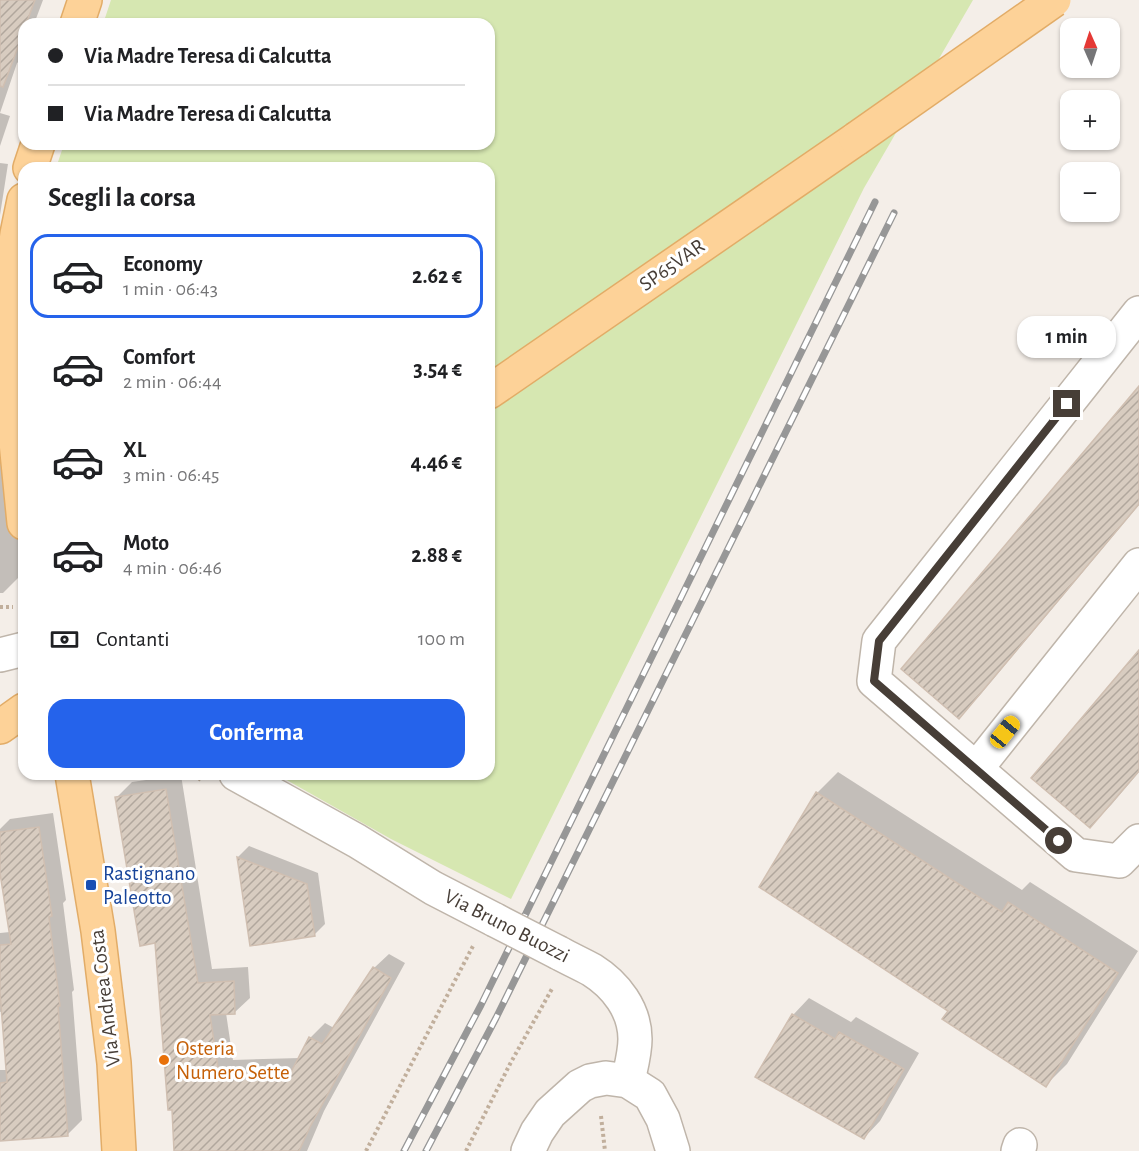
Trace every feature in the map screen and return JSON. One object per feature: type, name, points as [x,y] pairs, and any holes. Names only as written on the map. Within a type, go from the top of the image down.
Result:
[{"type":"main road","points":[[79,18],[85,0]]},
{"type":"main road","name":"SP65VAR","points":[[495,388],[1054,0]]},
{"type":"main road","points":[[18,253],[8,296],[9,371],[18,462]]},
{"type":"main road","points":[[0,727],[18,714]]},
{"type":"main road","name":"Via Andrea Costa","points":[[73,780],[98,931],[114,1063],[119,1151]]},
{"type":"street","points":[[1139,313],[879,641],[874,681],[1076,855],[1119,861],[1139,841]]},
{"type":"street","points":[[976,769],[1139,565]]},
{"type":"street","points":[[0,655],[18,650]]},
{"type":"street","name":"Via Bruno Buozzi","points":[[247,780],[357,841],[433,888],[564,955],[609,983],[628,1008],[634,1026],[635,1040],[628,1081]]},
{"type":"street","points":[[528,1151],[550,1113],[580,1086],[590,1081],[606,1078],[628,1081],[650,1095],[663,1119],[673,1151]]},
{"type":"path","points":[[0,607],[13,607]]},
{"type":"path","points":[[366,1151],[492,918]]},
{"type":"path","points":[[466,1151],[564,955]]},
{"type":"green space","points":[[111,0],[973,0],[864,188],[511,899],[391,839],[287,780],[495,780],[495,162],[58,162],[62,150],[495,150],[495,18],[105,18]]},
{"type":"building","points":[[0,0],[35,0],[28,18],[18,18],[18,47],[3,87],[0,86]]},
{"type":"building","points":[[1139,386],[1139,504],[959,719],[901,669]]},
{"type":"building","points":[[1139,650],[1139,771],[1090,828],[1031,778]]},
{"type":"building","points":[[166,789],[198,983],[234,981],[235,1014],[210,1015],[219,1074],[291,1072],[309,1037],[322,1044],[373,967],[391,978],[299,1151],[174,1151],[172,1110],[168,1110],[155,943],[140,946],[115,797]]},
{"type":"building","points":[[816,792],[1002,912],[1008,902],[1118,973],[1046,1087],[942,1019],[948,1011],[759,887]]},
{"type":"building","points":[[39,827],[52,916],[49,917],[60,1006],[58,1006],[68,1136],[0,1141],[0,1083],[7,1082],[0,993],[0,945],[11,944],[0,873],[0,832]]},
{"type":"building","points":[[237,857],[307,884],[315,936],[250,946]]},
{"type":"building","points":[[792,1014],[835,1039],[839,1032],[904,1069],[864,1139],[755,1077]]},
{"type":"railway","points":[[404,1151],[481,1005],[875,202]]},
{"type":"railway","points":[[426,1151],[496,1018],[894,213]]},
{"type":"place","name":"Rastignano Paleotto","points":[[91,885]]},
{"type":"place","name":"Osteria Numero Sette","points":[[164,1060]]},
{"type":"route","points":[[1059,841],[874,681],[879,641],[1067,404]]}]
